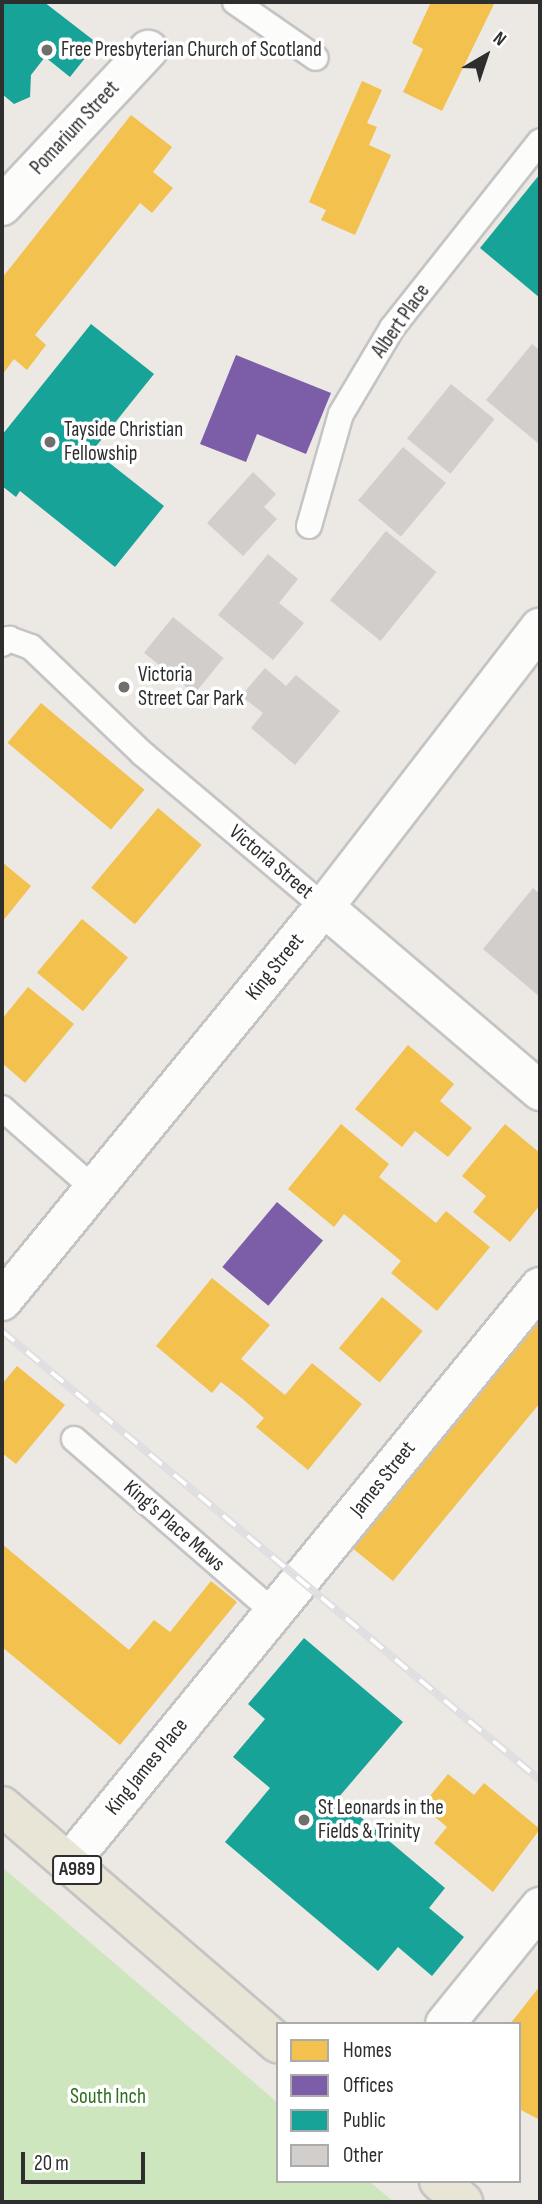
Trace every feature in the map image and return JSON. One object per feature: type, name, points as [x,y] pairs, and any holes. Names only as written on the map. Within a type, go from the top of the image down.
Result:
[{"type":"main road","name":"A989","points":[[2,1806],[276,2041]]},
{"type":"main road","points":[[441,2183],[463,2202]]},
{"type":"street","name":"Pomarium Street","points":[[2,205],[148,50]]},
{"type":"street","name":"King Street","points":[[2,1301],[324,907],[540,628]]},
{"type":"street","name":"Victoria Street","points":[[324,907],[540,1091]]},
{"type":"street","name":"James Street","points":[[226,1671],[540,1287]]},
{"type":"street","name":"King James Place","points":[[68,1863],[226,1671]]},
{"type":"street","points":[[447,2022],[540,1907]]},
{"type":"lane","points":[[235,2],[316,58]]},
{"type":"lane","name":"Albert Place","points":[[309,526],[341,414],[392,328],[540,141]]},
{"type":"lane","name":"Victoria Street","points":[[2,644],[9,639],[31,647],[143,754],[324,907]]},
{"type":"lane","points":[[2,1108],[93,1188]]},
{"type":"lane","name":"King's Place Mews","points":[[74,1439],[274,1612]]},
{"type":"green space","name":"South Inch","points":[[2,1867],[276,2101],[276,2183],[371,2183],[394,2202],[2,2202]]},
{"type":"building: Homes","points":[[431,2],[495,2],[442,111],[403,92],[423,49],[412,43]]},
{"type":"building: Homes","points":[[362,81],[382,90],[367,123],[377,127],[369,145],[391,155],[355,235],[321,220],[326,210],[309,202]]},
{"type":"building: Homes","points":[[131,115],[172,147],[153,172],[173,188],[152,213],[140,203],[35,335],[46,345],[27,370],[14,359],[2,375],[2,278]]},
{"type":"building: Homes","points":[[41,703],[144,790],[111,830],[8,743]]},
{"type":"building: Homes","points":[[158,808],[202,845],[135,924],[91,888]]},
{"type":"building: Homes","points":[[2,862],[31,886],[2,922]]},
{"type":"building: Homes","points":[[82,919],[128,958],[83,1011],[37,973]]},
{"type":"building: Homes","points":[[28,987],[74,1024],[25,1083],[2,1063],[2,1019]]},
{"type":"building: Homes","points":[[408,1045],[454,1084],[440,1101],[472,1128],[448,1157],[415,1131],[402,1147],[355,1109]]},
{"type":"building: Homes","points":[[341,1124],[389,1164],[379,1177],[436,1223],[446,1211],[490,1247],[437,1311],[391,1273],[401,1261],[344,1214],[334,1227],[288,1189]]},
{"type":"building: Homes","points":[[505,1124],[540,1153],[540,1205],[510,1242],[473,1212],[486,1196],[462,1176]]},
{"type":"building: Homes","points":[[212,1278],[270,1325],[241,1359],[285,1395],[312,1363],[362,1404],[308,1470],[256,1427],[264,1418],[244,1400],[221,1382],[212,1393],[156,1346]]},
{"type":"building: Homes","points":[[382,1297],[423,1331],[380,1382],[339,1348]]},
{"type":"building: Homes","points":[[540,1308],[540,1403],[393,1581],[346,1543]]},
{"type":"building: Homes","points":[[17,1366],[65,1405],[16,1464],[2,1453],[2,1384]]},
{"type":"building: Homes","points":[[2,1544],[129,1650],[154,1620],[170,1632],[211,1581],[237,1602],[120,1745],[2,1647]]},
{"type":"building: Homes","points":[[448,1774],[474,1795],[484,1783],[540,1829],[493,1892],[434,1843],[447,1827],[422,1806]]},
{"type":"building: Homes","points":[[540,1986],[540,2120],[521,2110],[521,2022],[512,2022]]},
{"type":"building: Offices","points":[[236,355],[331,393],[306,454],[257,434],[246,462],[200,444]]},
{"type":"building: Offices","points":[[277,1202],[323,1241],[268,1306],[222,1267]]},
{"type":"building: Public","name":"Free Presbyterian Church of Scotland","points":[[3,2],[44,2],[97,43],[70,77],[45,57],[31,75],[30,97],[14,104],[2,94]]},
{"type":"building: Public","points":[[540,174],[540,298],[480,248]]},
{"type":"building: Public","name":"Tayside Christian Fellowship","points":[[91,324],[154,374],[93,450],[164,506],[115,567],[20,491],[16,497],[2,486],[2,435]]},
{"type":"building: Public","name":"St Leonards in the Fields & Trinity","points":[[304,1638],[403,1722],[338,1798],[445,1888],[429,1908],[464,1937],[432,1976],[398,1947],[378,1971],[225,1842],[270,1788],[233,1757],[265,1719],[248,1704]]},
{"type":"building: Other","points":[[532,344],[540,351],[539,444],[486,400]]},
{"type":"building: Other","points":[[451,384],[495,419],[450,474],[407,438]]},
{"type":"building: Other","points":[[403,447],[446,483],[401,537],[358,501]]},
{"type":"building: Other","points":[[253,472],[276,494],[264,507],[277,519],[243,556],[207,523]]},
{"type":"building: Other","points":[[386,531],[437,572],[381,641],[330,600]]},
{"type":"building: Other","points":[[268,554],[298,579],[279,603],[304,623],[273,660],[218,615]]},
{"type":"building: Other","points":[[173,617],[224,658],[195,694],[144,653]]},
{"type":"building: Other","points":[[265,668],[286,686],[296,675],[340,711],[295,765],[251,728],[263,713],[241,696]]},
{"type":"building: Other","points":[[533,888],[540,894],[540,997],[483,949]]},
{"type":"railway","points":[[2,1331],[540,1780]]},
{"type":"place","name":"Free Presbyterian Church of Scotland","points":[[47,50]]},
{"type":"place","name":"Tayside Christian Fellowship","points":[[50,442]]},
{"type":"place","name":"Victoria Street Car Park","points":[[124,687]]},
{"type":"place","name":"St Leonards in the Fields & Trinity","points":[[304,1820]]}]
